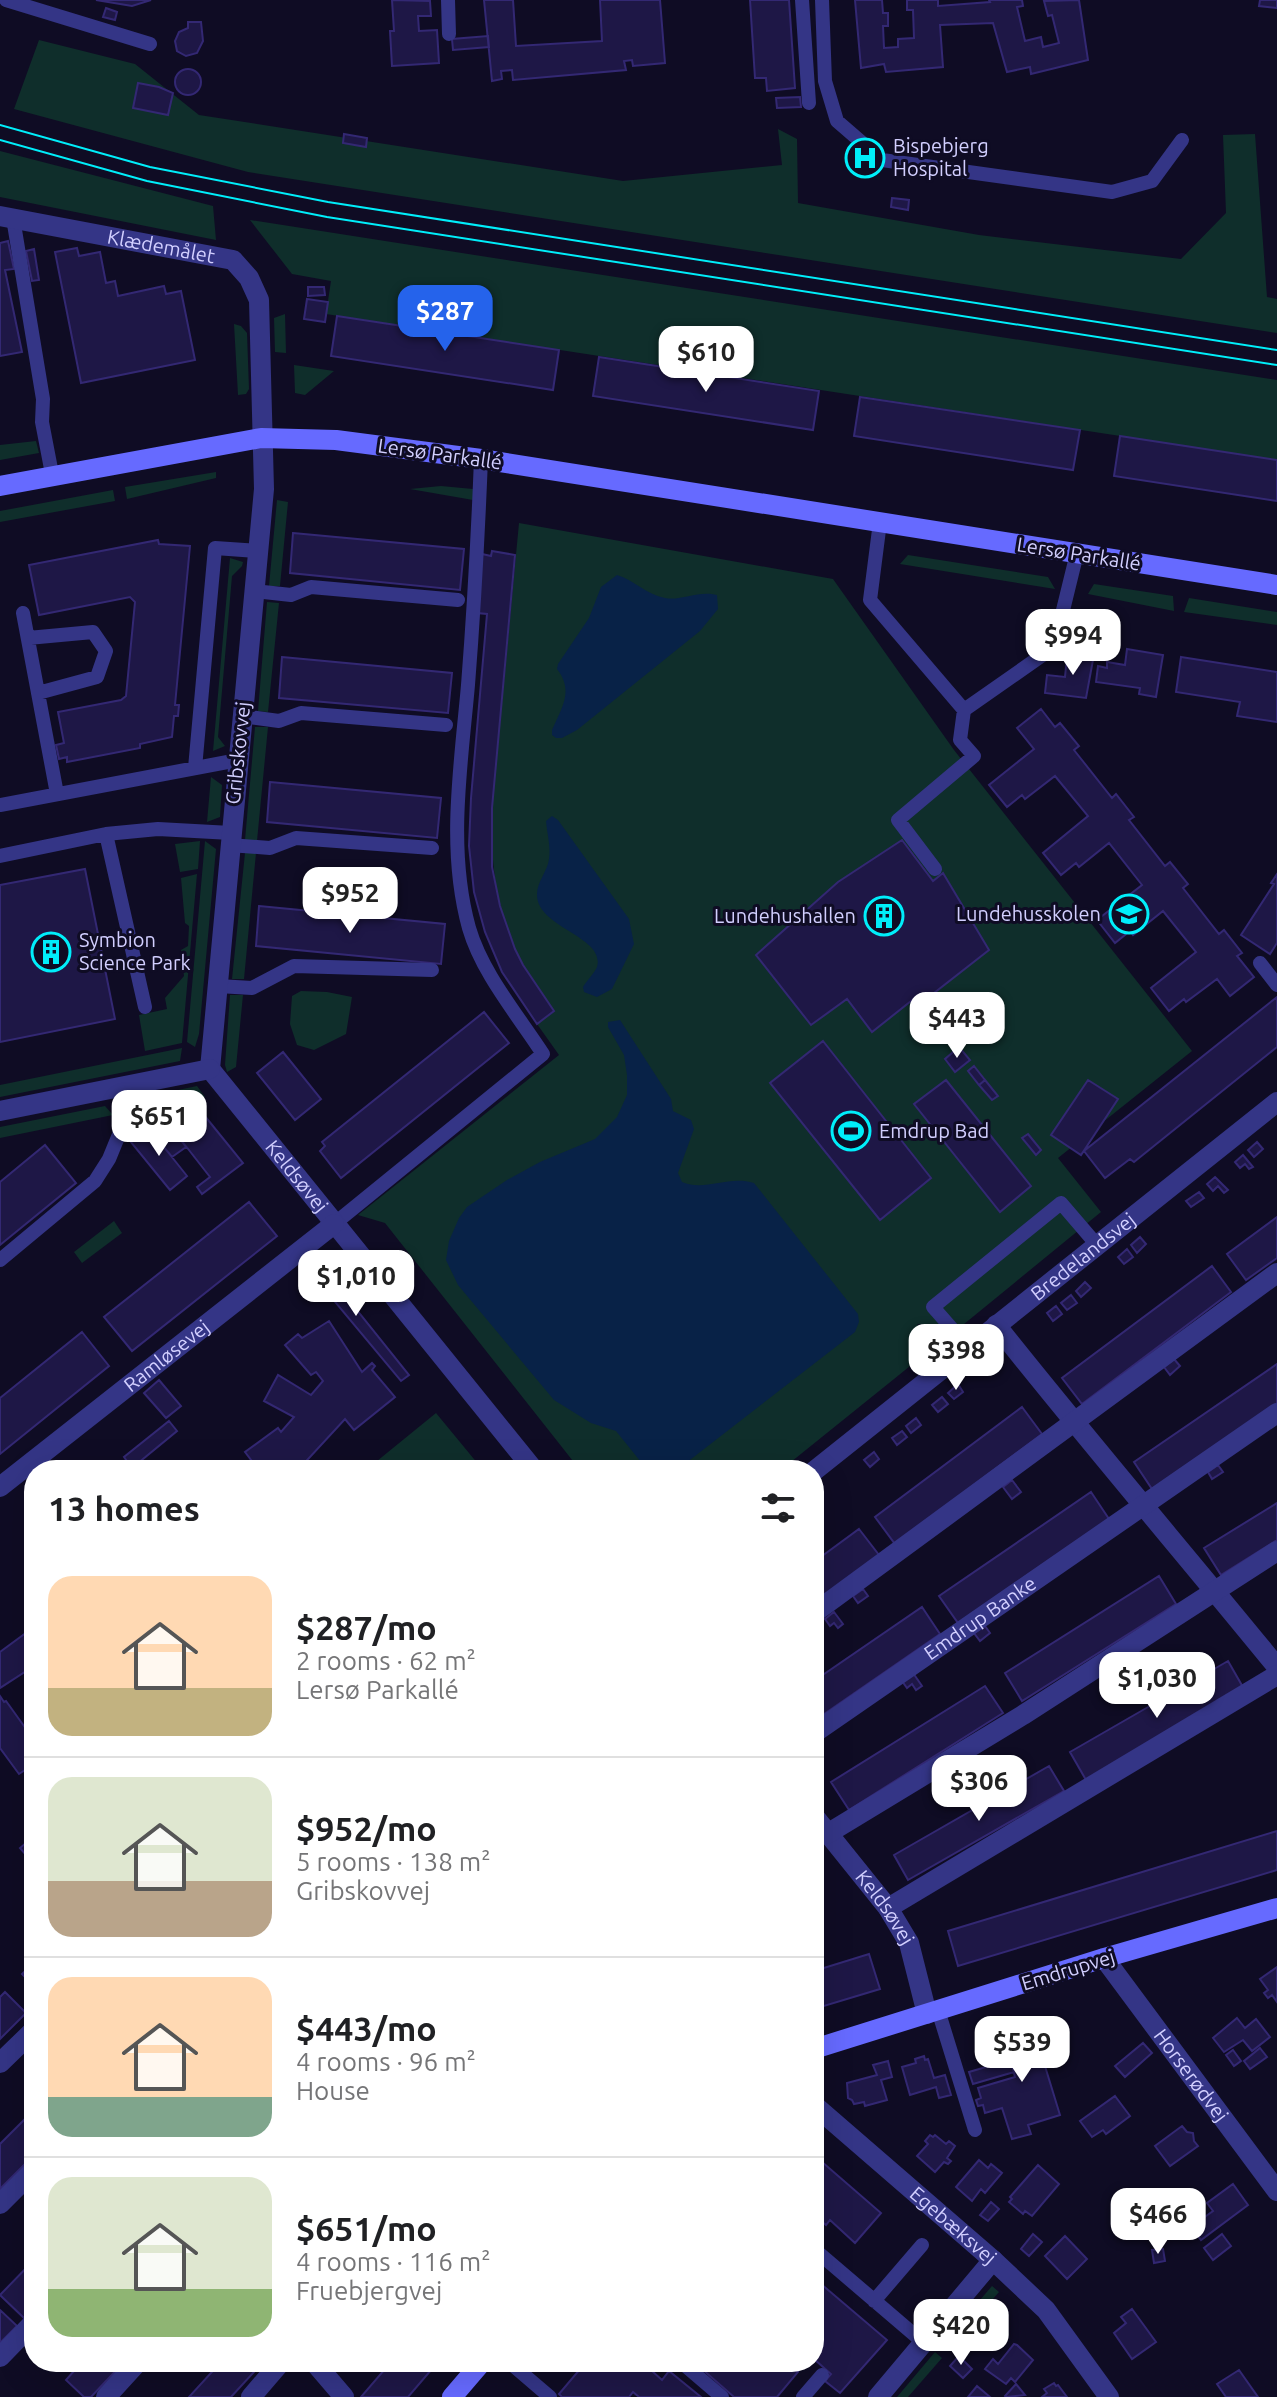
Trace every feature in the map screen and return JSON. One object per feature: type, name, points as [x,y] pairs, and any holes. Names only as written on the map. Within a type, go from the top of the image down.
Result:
[{"type":"street","name":"Klædemålet","points":[[6,217],[233,260],[249,278],[259,300],[261,438]]},
{"type":"street","name":"Lersø Parkallé","points":[[0,486],[261,438],[336,440],[481,459],[1277,585]]},
{"type":"street","name":"Gribskovvej","points":[[210,1069],[264,489],[261,438]]},
{"type":"street","name":"Keldsøvej","points":[[210,1069],[526,1460]]},
{"type":"street","points":[[0,1111],[210,1069]]},
{"type":"street","name":"Bredelandsvej","points":[[824,1463],[1277,1102]]},
{"type":"street","name":"Ramløsevej","points":[[34,1460],[334,1224]]},
{"type":"street","points":[[824,1606],[1277,1273]]},
{"type":"street","points":[[996,1325],[1074,1424],[1145,1505],[1277,1667]]},
{"type":"street","name":"Emdrup Banke","points":[[824,1726],[1277,1413]]},
{"type":"street","name":"Ramløsevej","points":[[0,1487],[24,1468]]},
{"type":"street","points":[[827,1834],[1023,1715],[1277,1551]]},
{"type":"street","points":[[888,1908],[1277,1675]]},
{"type":"street","name":"Keldsøvej","points":[[824,1830],[888,1908],[911,1946],[932,2012]]},
{"type":"street","name":"Emdrupvej","points":[[824,2046],[1104,1958],[1277,1908]]},
{"type":"street","name":"Horserødvej","points":[[1104,1958],[1277,2191]]},
{"type":"street","points":[[0,2063],[24,2040]]},
{"type":"street","name":"Egebæksvej","points":[[824,2114],[1046,2310],[1109,2397]]},
{"type":"street","points":[[0,2204],[24,2180]]},
{"type":"street","points":[[878,2397],[993,2260]]},
{"type":"street","points":[[0,2357],[24,2332]]},
{"type":"street","points":[[106,2397],[129,2372]]},
{"type":"street","points":[[251,2397],[272,2372]]},
{"type":"street","points":[[323,2372],[344,2397]]},
{"type":"street","points":[[452,2397],[473,2372]]},
{"type":"lane","points":[[6,0],[150,44]]},
{"type":"lane","points":[[448,0],[449,34]]},
{"type":"lane","points":[[802,0],[809,103]]},
{"type":"lane","points":[[822,0],[825,81],[837,121],[882,160],[1112,192],[1152,181],[1182,140]]},
{"type":"lane","points":[[6,217],[43,399],[42,422],[52,474]]},
{"type":"lane","points":[[334,1224],[543,1054],[481,958],[464,907],[456,851],[481,459]]},
{"type":"lane","points":[[880,522],[870,600],[964,710]]},
{"type":"lane","points":[[195,768],[215,548],[258,551]]},
{"type":"lane","points":[[935,869],[898,820],[974,756],[960,740],[964,710],[1054,647],[1077,553]]},
{"type":"lane","points":[[254,591],[291,595],[311,587],[458,600]]},
{"type":"lane","points":[[23,613],[57,794]]},
{"type":"lane","points":[[28,638],[93,632],[106,651],[97,677],[38,693]]},
{"type":"lane","points":[[242,716],[279,721],[301,713],[446,725]]},
{"type":"lane","points":[[0,805],[238,760]]},
{"type":"lane","points":[[0,856],[106,834],[158,829],[270,848],[296,838],[432,848]]},
{"type":"lane","points":[[106,834],[145,1007]]},
{"type":"lane","points":[[1260,963],[1277,985]]},
{"type":"lane","points":[[218,986],[252,988],[294,966],[432,970]]},
{"type":"lane","points":[[0,1260],[95,1181],[109,1159],[125,1120],[119,1088]]},
{"type":"lane","points":[[969,1348],[933,1307],[1061,1203],[1097,1245]]},
{"type":"lane","points":[[932,2012],[975,2130]]},
{"type":"lane","points":[[874,2301],[922,2245]]},
{"type":"lane","points":[[824,2258],[924,2343]]},
{"type":"lane","points":[[521,2372],[550,2397]]},
{"type":"lane","points":[[693,2372],[722,2397]]},
{"type":"lane","points":[[803,2397],[822,2375]]},
{"type":"green space","points":[[39,40],[135,64],[199,115],[623,181],[782,165],[778,129],[797,139],[798,203],[979,235],[1181,259],[1226,213],[1223,135],[1255,134],[1267,297],[1277,299],[1277,333],[248,172],[14,109]]},
{"type":"green space","points":[[0,151],[213,206],[216,240],[0,197]]},
{"type":"green space","points":[[250,220],[1277,380],[1277,460],[326,314],[331,281],[292,274]]},
{"type":"green space","points":[[285,314],[286,353],[275,352],[274,318]]},
{"type":"green space","points":[[234,324],[247,333],[249,389],[246,394],[238,395]]},
{"type":"green space","points":[[294,365],[334,371],[305,395],[295,393]]},
{"type":"green space","points":[[36,441],[39,453],[0,460],[0,445]]},
{"type":"green space","points":[[216,472],[216,478],[127,499],[125,487]]},
{"type":"green space","points":[[441,486],[473,489],[473,500],[410,489]]},
{"type":"green space","points":[[113,490],[115,501],[0,522],[0,511]]},
{"type":"green space","points":[[277,500],[288,502],[280,586],[269,586]]},
{"type":"green space","points":[[519,523],[833,579],[954,750],[1192,1051],[1058,1158],[1101,1212],[958,1329],[917,1324],[935,1346],[793,1460],[572,1460],[385,1223],[358,1215],[559,1055],[537,1024],[553,1011],[522,964],[506,927],[496,888],[492,808]]},
{"type":"green space","points":[[908,555],[1048,577],[1055,589],[900,564]]},
{"type":"green space","points":[[230,558],[243,562],[232,576],[218,737],[225,746],[213,751]]},
{"type":"green space","points":[[1094,584],[1173,596],[1174,611],[1088,594]]},
{"type":"green space","points":[[1189,598],[1277,612],[1277,625],[1184,612]]},
{"type":"green space","points":[[267,602],[279,603],[268,712],[258,711]]},
{"type":"green space","points":[[255,727],[268,727],[257,841],[245,840]]},
{"type":"green space","points":[[211,777],[222,785],[220,817],[207,822]]},
{"type":"green space","points":[[200,841],[198,869],[180,872],[175,844]]},
{"type":"green space","points":[[205,841],[216,849],[199,1034],[195,1047],[187,1042]]},
{"type":"green space","points":[[245,853],[256,853],[244,979],[232,979]]},
{"type":"green space","points":[[197,874],[182,1043],[145,1051],[139,1015],[167,1009],[165,998],[184,976],[181,950],[188,946],[189,926],[185,923],[181,878]]},
{"type":"green space","points":[[301,991],[352,997],[346,1034],[314,1050],[297,1045],[290,1024],[292,996]]},
{"type":"green space","points":[[230,995],[243,995],[236,1067],[227,1072],[225,1065]]},
{"type":"green space","points":[[182,1048],[180,1061],[0,1097],[0,1085]]},
{"type":"green space","points":[[197,1086],[205,1097],[137,1109],[135,1099]]},
{"type":"green space","points":[[105,1106],[113,1115],[0,1138],[0,1127]]},
{"type":"green space","points":[[114,1221],[122,1233],[82,1263],[74,1252]]},
{"type":"green space","points":[[436,1413],[475,1460],[378,1460]]},
{"type":"green space","points":[[992,2286],[999,2292],[950,2348],[943,2343]]},
{"type":"green space","points":[[935,2352],[942,2358],[908,2397],[897,2397]]},
{"type":"water","points":[[617,575],[665,598],[717,595],[718,609],[700,631],[577,730],[556,738],[552,730],[566,692],[558,664],[589,618],[601,587]]},
{"type":"water","points":[[552,816],[558,820],[629,919],[634,944],[612,989],[597,997],[584,992],[583,987],[597,967],[597,956],[582,939],[547,915],[540,906],[537,894],[548,863],[546,821]]},
{"type":"water","points":[[620,1020],[671,1099],[673,1111],[691,1120],[694,1129],[678,1173],[682,1182],[691,1185],[735,1181],[754,1183],[858,1314],[855,1332],[690,1460],[639,1460],[616,1431],[591,1423],[554,1400],[458,1285],[446,1260],[449,1241],[467,1207],[540,1162],[595,1139],[617,1117],[627,1095],[627,1075],[624,1055],[608,1022]]},
{"type":"building","points":[[96,0],[151,0],[132,6]]},
{"type":"building","points":[[392,0],[430,1],[431,16],[418,16],[419,31],[437,30],[439,63],[392,66]]},
{"type":"building","points":[[484,0],[513,0],[516,46],[602,41],[600,0],[660,0],[665,63],[633,66],[632,60],[624,61],[626,70],[513,80],[512,70],[501,71],[502,79],[492,81]]},
{"type":"building","points":[[750,0],[789,0],[795,88],[767,91],[766,78],[755,78]]},
{"type":"building","points":[[855,0],[882,0],[883,13],[888,13],[888,26],[883,26],[884,48],[898,47],[898,39],[914,38],[913,10],[907,10],[907,0],[938,0],[938,6],[1022,0],[1023,6],[1017,7],[1025,41],[1041,37],[1043,47],[1059,43],[1052,15],[1048,16],[1044,1],[1079,0],[1088,60],[1031,74],[1030,67],[1007,72],[993,23],[940,25],[943,67],[886,72],[884,64],[861,68]]},
{"type":"building","points":[[1260,0],[1277,0],[1277,8],[1259,6]]},
{"type":"building","points":[[106,8],[117,12],[115,20],[103,17]]},
{"type":"building","points":[[188,22],[201,22],[203,41],[197,53],[186,56],[177,51],[175,41],[179,32],[188,28]]},
{"type":"building","points":[[488,36],[489,47],[453,50],[452,39]]},
{"type":"building","points":[[188,69],[197,73],[201,82],[197,91],[188,95],[179,91],[175,82],[179,73]]},
{"type":"building","points":[[138,83],[173,93],[168,115],[133,108]]},
{"type":"building","points":[[800,97],[801,107],[777,108],[776,98]]},
{"type":"building","points":[[344,134],[367,138],[366,147],[343,143]]},
{"type":"building","points":[[892,198],[909,200],[908,210],[891,207]]},
{"type":"building","points":[[8,241],[14,269],[5,270],[22,352],[0,356],[0,243]]},
{"type":"building","points":[[77,248],[79,256],[100,252],[106,283],[115,281],[118,296],[164,286],[166,294],[181,291],[195,360],[81,383],[55,252]]},
{"type":"building","points":[[34,249],[39,280],[32,281],[26,251]]},
{"type":"building","points":[[308,287],[324,287],[325,295],[308,296]]},
{"type":"building","points":[[307,299],[328,302],[325,322],[304,319]]},
{"type":"building","points":[[337,316],[559,350],[553,390],[331,356]]},
{"type":"building","points":[[599,357],[819,391],[813,430],[593,396]]},
{"type":"building","points":[[860,397],[1080,430],[1073,470],[854,436]]},
{"type":"building","points":[[1120,436],[1277,460],[1277,501],[1114,476]]},
{"type":"building","points":[[293,533],[464,549],[460,590],[290,573]]},
{"type":"building","points":[[158,540],[159,544],[190,546],[175,705],[179,705],[178,716],[174,716],[172,737],[140,744],[140,748],[67,762],[67,757],[59,759],[56,745],[64,743],[58,712],[121,700],[126,696],[135,602],[130,597],[39,615],[29,565]]},
{"type":"building","points":[[492,551],[515,555],[492,808],[492,867],[500,906],[515,949],[554,1011],[537,1024],[502,972],[485,932],[474,892],[469,846],[487,614],[477,613],[482,554],[491,556]]},
{"type":"building","points":[[1082,647],[1095,649],[1086,698],[1045,693],[1047,675],[1065,677],[1067,657],[1080,659]]},
{"type":"building","points":[[1127,649],[1163,655],[1156,697],[1139,694],[1140,688],[1096,682],[1098,666],[1107,668],[1107,662],[1125,665]]},
{"type":"building","points":[[282,657],[452,673],[448,713],[279,698]]},
{"type":"building","points":[[1181,657],[1277,672],[1277,722],[1237,716],[1240,702],[1176,692]]},
{"type":"building","points":[[1041,709],[1055,727],[1060,723],[1079,746],[1074,750],[1112,798],[1116,794],[1134,817],[1129,820],[1165,866],[1170,862],[1188,884],[1183,888],[1219,934],[1224,930],[1242,953],[1237,956],[1254,977],[1230,996],[1217,979],[1169,1011],[1151,988],[1196,952],[1163,911],[1133,935],[1130,931],[1115,943],[1097,920],[1142,885],[1109,843],[1079,867],[1076,863],[1061,875],[1043,853],[1088,816],[1055,776],[1025,799],[1022,795],[1007,807],[989,785],[1034,749],[1017,728]]},
{"type":"building","points":[[270,782],[441,798],[437,838],[267,822]]},
{"type":"building","name":"Lundehushallen","points":[[902,840],[933,881],[943,873],[989,950],[925,1000],[920,994],[872,1032],[847,999],[811,1025],[756,955],[838,882]]},
{"type":"building","name":"Symbion Science Park","points":[[85,869],[115,1019],[0,1042],[0,885]]},
{"type":"building","points":[[1277,874],[1277,943],[1270,954],[1241,935],[1274,884],[1271,883]]},
{"type":"building","points":[[259,906],[445,924],[441,964],[256,946]]},
{"type":"building","points":[[1277,997],[1277,1047],[1134,1162],[1130,1159],[1105,1178],[1084,1151]]},
{"type":"building","points":[[484,1012],[509,1043],[341,1178],[320,1151],[325,1146],[322,1142]]},
{"type":"building","name":"Emdrup Bad","points":[[823,1041],[931,1178],[880,1220],[770,1083]]},
{"type":"building","points":[[959,1047],[970,1060],[955,1072],[945,1059]]},
{"type":"building","points":[[283,1052],[321,1099],[295,1120],[257,1073]]},
{"type":"building","points":[[974,1066],[985,1080],[979,1085],[968,1071]]},
{"type":"building","points":[[946,1080],[1031,1186],[1000,1212],[914,1104]]},
{"type":"building","points":[[985,1080],[998,1096],[992,1100],[979,1085]]},
{"type":"building","points":[[1088,1080],[1118,1099],[1081,1155],[1051,1135]]},
{"type":"building","points":[[204,1115],[243,1163],[202,1194],[197,1187],[210,1177],[178,1136]]},
{"type":"building","points":[[167,1122],[186,1147],[172,1157],[153,1134]]},
{"type":"building","points":[[148,1127],[187,1176],[170,1190],[130,1141]]},
{"type":"building","points":[[1028,1134],[1041,1150],[1036,1155],[1022,1138]]},
{"type":"building","points":[[1257,1142],[1263,1149],[1254,1157],[1248,1150]]},
{"type":"building","points":[[45,1145],[76,1183],[0,1245],[0,1182]]},
{"type":"building","points":[[1243,1155],[1253,1167],[1249,1169],[1245,1164],[1240,1168],[1235,1162]]},
{"type":"building","points":[[1215,1177],[1228,1190],[1224,1193],[1218,1186],[1213,1191],[1207,1184]]},
{"type":"building","points":[[1199,1192],[1204,1198],[1191,1207],[1186,1201]]},
{"type":"building","points":[[249,1202],[277,1236],[132,1351],[104,1317]]},
{"type":"building","points":[[1277,1217],[1277,1258],[1246,1280],[1227,1254]]},
{"type":"building","points":[[1140,1237],[1146,1244],[1137,1253],[1131,1245]]},
{"type":"building","points":[[1127,1249],[1133,1257],[1124,1264],[1118,1257]]},
{"type":"building","points":[[316,1259],[409,1375],[401,1381],[306,1267]]},
{"type":"building","points":[[1212,1266],[1231,1292],[1082,1404],[1062,1378]]},
{"type":"building","points":[[1085,1282],[1091,1288],[1081,1297],[1076,1291]]},
{"type":"building","points":[[1071,1295],[1077,1303],[1067,1310],[1061,1303]]},
{"type":"building","points":[[1056,1306],[1062,1314],[1053,1321],[1047,1313]]},
{"type":"building","points":[[329,1321],[362,1372],[372,1363],[375,1366],[372,1370],[395,1397],[354,1430],[345,1419],[307,1460],[251,1460],[245,1452],[278,1428],[281,1432],[294,1417],[264,1401],[278,1375],[311,1395],[323,1381],[316,1372],[311,1375],[285,1345],[298,1334],[302,1338]]},
{"type":"building","points":[[82,1332],[109,1366],[0,1454],[0,1398]]},
{"type":"building","points":[[1174,1359],[1180,1366],[1170,1375],[1164,1367]]},
{"type":"building","points":[[1277,1364],[1277,1403],[1152,1489],[1134,1462]]},
{"type":"building","points":[[159,1380],[181,1406],[166,1418],[144,1393]]},
{"type":"building","points":[[958,1384],[963,1392],[954,1399],[948,1393]]},
{"type":"building","points":[[942,1397],[948,1404],[938,1412],[932,1405]]},
{"type":"building","points":[[1022,1407],[1042,1434],[895,1544],[875,1517]]},
{"type":"building","points":[[916,1418],[921,1425],[911,1433],[906,1426]]},
{"type":"building","points":[[169,1421],[177,1431],[142,1460],[126,1460],[124,1457]]},
{"type":"building","points":[[902,1431],[907,1437],[897,1445],[892,1438]]},
{"type":"building","points":[[874,1452],[879,1459],[870,1467],[864,1460]]},
{"type":"building","points":[[1218,1465],[1223,1472],[1212,1479],[1208,1472]]},
{"type":"building","points":[[1012,1480],[1021,1492],[1012,1499],[1003,1487]]},
{"type":"building","points":[[1091,1492],[1109,1519],[958,1623],[939,1596]]},
{"type":"building","points":[[1277,1503],[1277,1540],[1221,1575],[1204,1548]]},
{"type":"building","points":[[859,1529],[879,1555],[824,1596],[824,1555]]},
{"type":"building","points":[[1159,1576],[1176,1604],[1022,1701],[1005,1673]]},
{"type":"building","points":[[863,1589],[868,1596],[858,1603],[853,1596]]},
{"type":"building","points":[[922,1607],[940,1634],[824,1714],[824,1674]]},
{"type":"building","points":[[834,1612],[843,1624],[838,1628],[834,1623],[830,1626],[825,1619]]},
{"type":"building","points":[[985,1626],[990,1633],[980,1641],[974,1633]]},
{"type":"building","points":[[24,1634],[24,1672],[0,1688],[0,1652]]},
{"type":"building","points":[[1228,1661],[1244,1689],[1086,1780],[1070,1752]]},
{"type":"building","points":[[913,1673],[922,1686],[916,1690],[912,1684],[907,1688],[902,1681]]},
{"type":"building","points":[[985,1686],[1003,1713],[849,1810],[831,1782]]},
{"type":"building","points":[[0,1696],[24,1726],[24,1771],[19,1774],[0,1748]]},
{"type":"building","points":[[1049,1766],[1064,1791],[908,1880],[894,1855]]},
{"type":"building","points":[[1277,1831],[1277,1870],[958,1966],[948,1931]]},
{"type":"building","points":[[869,1954],[880,1989],[824,2006],[824,1968]]},
{"type":"building","points":[[1277,1967],[1277,2002],[1272,1995],[1268,1998],[1264,1993],[1268,1990],[1260,1979]]},
{"type":"building","points":[[5,1992],[24,2011],[24,2015],[0,2039],[0,1997]]},
{"type":"building","points":[[1237,2018],[1245,2028],[1256,2019],[1270,2037],[1252,2051],[1243,2040],[1224,2052],[1213,2038]]},
{"type":"building","points":[[1032,2021],[1035,2032],[1040,2031],[1042,2039],[1037,2040],[1060,2115],[1028,2125],[1031,2134],[1012,2139],[1002,2108],[985,2113],[983,2105],[978,2106],[976,2100],[981,2098],[978,2088],[1015,2077],[1002,2040],[1005,2040],[1002,2029]]},
{"type":"building","points":[[1143,2043],[1152,2053],[1125,2077],[1115,2066]]},
{"type":"building","points":[[1260,2048],[1267,2057],[1250,2069],[1244,2061]]},
{"type":"building","points":[[1233,2050],[1241,2061],[1234,2066],[1226,2055]]},
{"type":"building","points":[[924,2056],[925,2060],[928,2059],[934,2078],[945,2075],[951,2095],[939,2098],[936,2087],[910,2095],[902,2067],[916,2063],[915,2059]]},
{"type":"building","points":[[1010,2060],[1014,2072],[973,2084],[969,2072]]},
{"type":"building","points":[[888,2061],[892,2077],[881,2080],[887,2100],[865,2106],[864,2102],[854,2104],[848,2098],[847,2083],[877,2075],[873,2065]]},
{"type":"building","points":[[1115,2096],[1130,2116],[1106,2134],[1103,2130],[1092,2137],[1080,2121]]},
{"type":"building","points":[[24,2120],[24,2165],[0,2189],[0,2144]]},
{"type":"building","points":[[1182,2126],[1193,2133],[1198,2146],[1170,2166],[1155,2146]]},
{"type":"building","points":[[930,2135],[955,2146],[947,2158],[951,2161],[948,2164],[944,2162],[935,2172],[917,2156],[928,2144],[925,2141]]},
{"type":"building","points":[[979,2160],[988,2168],[991,2164],[1002,2173],[985,2193],[981,2189],[972,2201],[956,2187]]},
{"type":"building","points":[[824,2164],[881,2213],[855,2243],[830,2220],[826,2225]]},
{"type":"building","points":[[1038,2165],[1059,2184],[1032,2216],[1025,2211],[1023,2214],[1009,2202]]},
{"type":"building","points":[[1233,2184],[1248,2205],[1201,2240],[1191,2227],[1213,2211],[1207,2203]]},
{"type":"building","points":[[991,2202],[999,2209],[988,2221],[980,2215]]},
{"type":"building","points":[[1033,2234],[1042,2242],[1029,2256],[1021,2249]]},
{"type":"building","points":[[1222,2234],[1231,2246],[1213,2260],[1204,2248]]},
{"type":"building","points":[[1065,2236],[1087,2259],[1067,2279],[1045,2256]]},
{"type":"building","points":[[1163,2249],[1165,2261],[1154,2263],[1152,2250]]},
{"type":"building","points":[[24,2270],[24,2318],[0,2295]]},
{"type":"building","points":[[824,2286],[887,2340],[840,2393],[825,2381],[831,2374],[824,2368]]},
{"type":"building","points":[[1132,2309],[1156,2342],[1132,2359],[1114,2333],[1126,2323],[1121,2317]]},
{"type":"building","points":[[0,2310],[17,2326],[0,2343]]},
{"type":"building","points":[[1014,2344],[1033,2360],[1015,2382],[1011,2378],[1006,2384],[985,2369],[993,2359],[998,2364]]},
{"type":"building","points":[[959,2356],[972,2369],[963,2378],[950,2366]]},
{"type":"building","points":[[1239,2370],[1258,2397],[1226,2397],[1217,2384]]},
{"type":"building","points":[[73,2372],[115,2372],[91,2397],[84,2397],[66,2380]]},
{"type":"building","points":[[212,2372],[254,2372],[231,2397],[189,2397]]},
{"type":"building","points":[[382,2372],[429,2372],[408,2397],[361,2397]]},
{"type":"building","points":[[578,2372],[653,2372],[662,2380],[670,2372],[701,2397],[639,2397],[633,2392],[629,2397],[562,2397],[559,2394]]},
{"type":"building","points":[[705,2372],[798,2372],[777,2397],[734,2397]]},
{"type":"building","points":[[1054,2383],[1067,2397],[1042,2397],[1047,2393],[1044,2389]]},
{"type":"building","points":[[1016,2384],[1025,2395],[1006,2397],[1005,2396]]},
{"type":"building","points":[[977,2386],[990,2397],[968,2397]]},
{"type":"tram line","points":[[0,125],[150,167],[328,202],[1277,350]]},
{"type":"tram line","points":[[0,140],[147,181],[327,217],[1277,365]]},
{"type":"place","name":"Bispebjerg Hospital","points":[[865,158]]},
{"type":"place","name":"Lundehusskolen","points":[[1129,914]]},
{"type":"place","name":"Lundehushallen","points":[[884,916]]},
{"type":"place","name":"Symbion Science Park","points":[[51,952]]},
{"type":"place","name":"Emdrup Bad","points":[[851,1131]]}]
